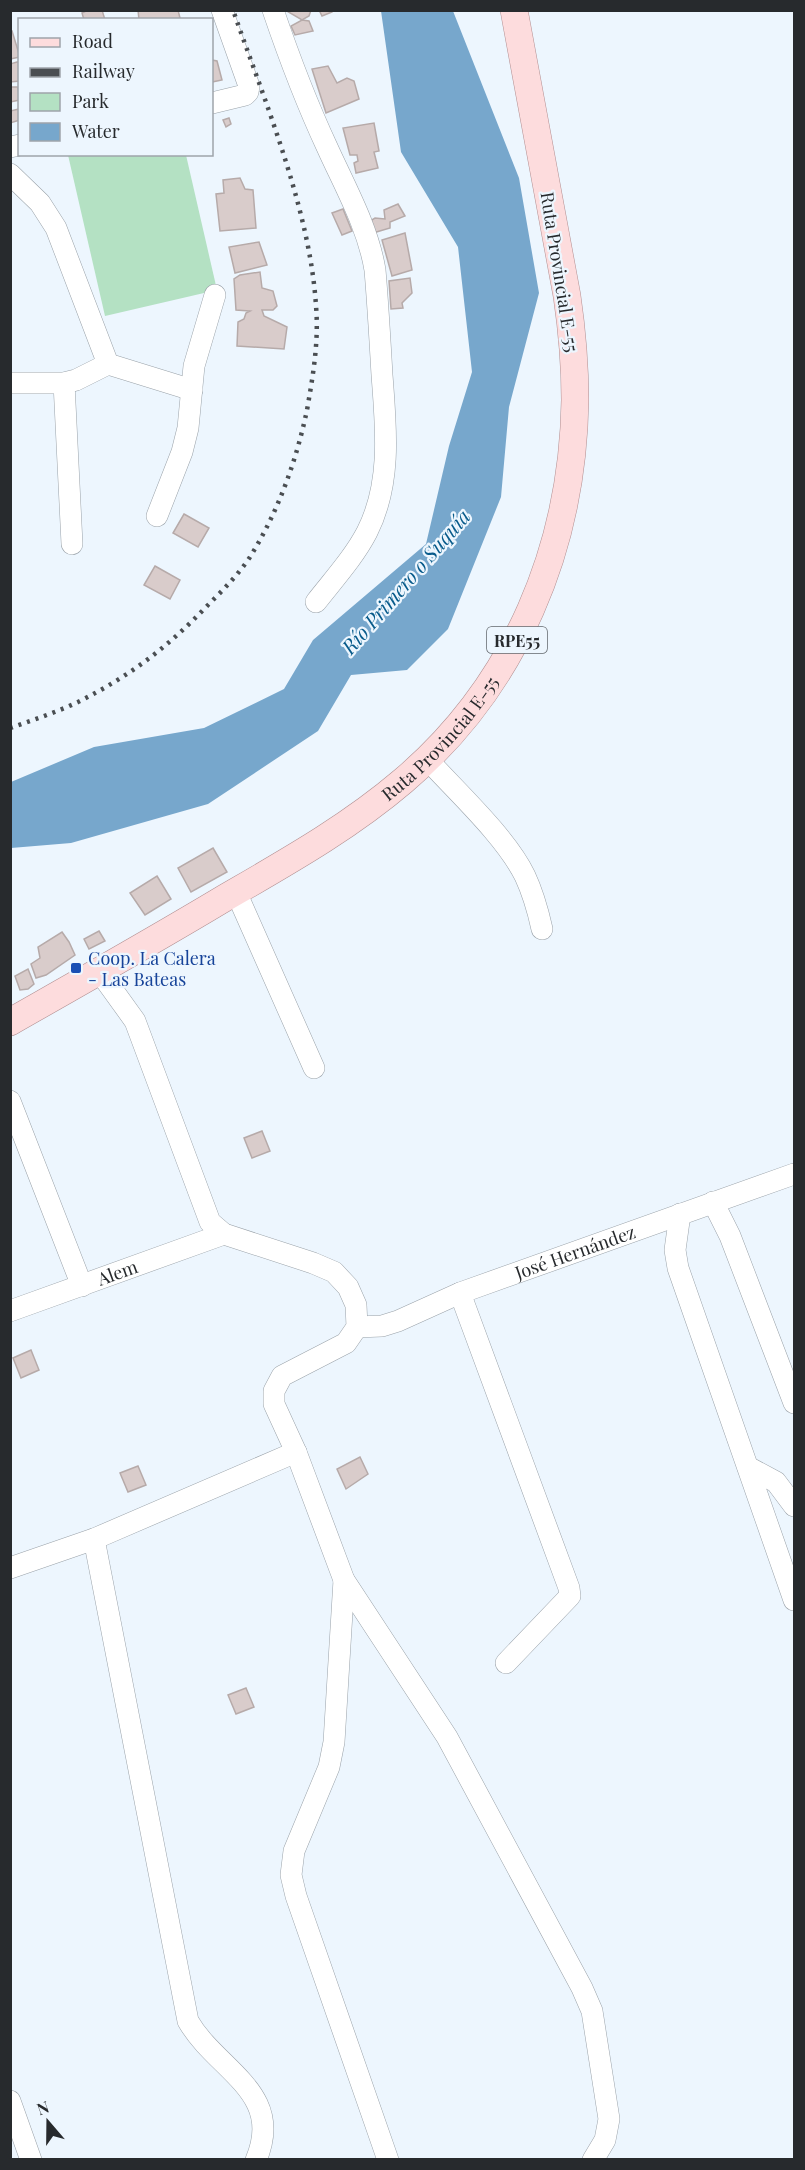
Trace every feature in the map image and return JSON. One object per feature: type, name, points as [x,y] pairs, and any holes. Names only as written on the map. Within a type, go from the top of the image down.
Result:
[{"type":"main road","name":"Ruta Provincial E-55","points":[[10,1022],[236,892],[348,824],[378,801],[427,759],[466,716],[486,689],[520,634],[534,606],[553,551],[570,468],[575,400],[569,305],[514,10]]},
{"type":"street","points":[[213,103],[245,95],[249,86],[222,10]]},
{"type":"street","points":[[273,10],[300,88],[363,226],[373,254],[375,270],[386,430],[384,477],[368,530],[358,548],[316,602]]},
{"type":"street","points":[[10,174],[40,203],[56,228],[108,364]]},
{"type":"street","points":[[157,516],[182,452],[188,428],[194,366],[215,295]]},
{"type":"street","points":[[10,383],[64,383],[76,380],[108,364],[192,390]]},
{"type":"street","points":[[64,383],[72,544]]},
{"type":"street","points":[[427,759],[503,843],[524,874],[536,901],[542,929]]},
{"type":"street","points":[[236,892],[314,1068]]},
{"type":"street","points":[[99,971],[135,1021],[210,1222],[224,1234],[313,1263],[333,1272],[348,1287],[356,1305],[357,1327],[346,1343],[282,1376],[274,1391],[274,1404],[296,1452],[344,1580],[447,1737],[582,1988],[592,2011],[609,2120],[605,2140],[593,2160]]},
{"type":"street","points":[[10,1101],[82,1286]]},
{"type":"street","name":"José Hernández","points":[[357,1327],[382,1326],[398,1321],[460,1293],[795,1174]]},
{"type":"street","points":[[713,1202],[730,1236],[795,1403]]},
{"type":"street","points":[[680,1214],[675,1250],[678,1268],[795,1600]]},
{"type":"street","name":"Alem","points":[[10,1311],[224,1234]]},
{"type":"street","points":[[460,1293],[570,1596],[506,1663]]},
{"type":"street","points":[[10,1568],[94,1539],[296,1452]]},
{"type":"street","points":[[748,1467],[776,1482],[795,1506]]},
{"type":"street","points":[[94,1539],[188,2021],[196,2036],[250,2091],[260,2108],[265,2127],[263,2144],[256,2160]]},
{"type":"street","points":[[344,1580],[334,1742],[329,1767],[294,1851],[291,1875],[388,2160]]},
{"type":"street","points":[[10,2101],[31,2160]]},
{"type":"green space","points":[[68,156],[186,156],[217,290],[105,316]]},
{"type":"water","name":"Río Primero o Suquía","points":[[381,11],[453,11],[519,178],[539,293],[509,407],[501,497],[448,629],[407,670],[351,675],[318,731],[208,804],[71,843],[11,848],[11,782],[94,747],[204,728],[284,689],[313,640],[426,544],[449,446],[472,372],[458,247],[401,152]]},
{"type":"building","points":[[88,10],[102,10],[104,18],[83,18],[82,13]]},
{"type":"building","points":[[138,10],[178,10],[180,18],[139,18]]},
{"type":"building","points":[[285,10],[311,10],[309,16],[302,20]]},
{"type":"building","points":[[319,10],[332,10],[332,12],[322,16]]},
{"type":"building","points":[[302,20],[309,21],[313,31],[295,35],[291,26]]},
{"type":"building","points":[[12,31],[18,57],[10,59],[10,32]]},
{"type":"building","points":[[213,60],[217,61],[222,80],[213,82]]},
{"type":"building","points":[[18,62],[18,81],[10,82],[10,64]]},
{"type":"building","points":[[328,66],[337,83],[347,78],[354,81],[359,99],[326,113],[312,69]]},
{"type":"building","points":[[10,87],[18,87],[18,100],[10,102]]},
{"type":"building","points":[[18,109],[18,121],[10,123],[10,111]]},
{"type":"building","points":[[229,118],[231,124],[226,127],[223,120]]},
{"type":"building","points":[[374,123],[379,151],[374,152],[378,168],[356,173],[354,163],[358,161],[357,155],[350,155],[343,128]]},
{"type":"building","points":[[240,178],[245,189],[253,190],[256,228],[220,231],[216,194],[224,193],[223,180]]},
{"type":"building","points":[[398,204],[405,216],[390,222],[390,228],[373,233],[370,221],[375,218],[385,219],[384,210]]},
{"type":"building","points":[[343,209],[352,231],[342,235],[332,213]]},
{"type":"building","points":[[405,233],[412,270],[392,276],[382,240]]},
{"type":"building","points":[[259,242],[267,265],[235,273],[229,247]]},
{"type":"building","points":[[260,272],[262,288],[273,291],[277,306],[273,310],[262,310],[264,316],[287,327],[284,349],[237,346],[238,322],[244,319],[246,313],[250,311],[236,310],[234,279],[240,275]]},
{"type":"building","points":[[410,278],[412,293],[402,303],[403,308],[391,309],[389,281]]},
{"type":"building","points":[[184,514],[209,528],[198,547],[173,533]]},
{"type":"building","points":[[155,566],[180,580],[170,599],[144,585]]},
{"type":"building","points":[[213,848],[227,872],[191,892],[178,868]]},
{"type":"building","points":[[157,876],[171,899],[145,915],[130,893]]},
{"type":"building","points":[[99,931],[105,941],[89,949],[84,939]]},
{"type":"building","points":[[62,932],[75,955],[46,975],[36,978],[31,964],[40,958],[38,947]]},
{"type":"building","points":[[28,969],[34,984],[28,989],[20,990],[15,976]]},
{"type":"building","points":[[262,1131],[270,1151],[252,1158],[244,1138]]},
{"type":"building","points":[[31,1350],[39,1370],[21,1378],[13,1358]]},
{"type":"building","points":[[360,1457],[368,1474],[346,1489],[337,1469]]},
{"type":"building","points":[[138,1466],[146,1485],[128,1492],[120,1473]]},
{"type":"building","points":[[246,1688],[254,1707],[236,1714],[228,1695]]},
{"type":"railway","points":[[10,728],[70,706],[115,682],[148,660],[193,620],[230,582],[250,557],[285,486],[297,449],[307,410],[316,345],[317,319],[312,269],[296,194],[233,10]]},
{"type":"place","name":"Coop. La Calera - Las Bateas","points":[[76,968]]}]
